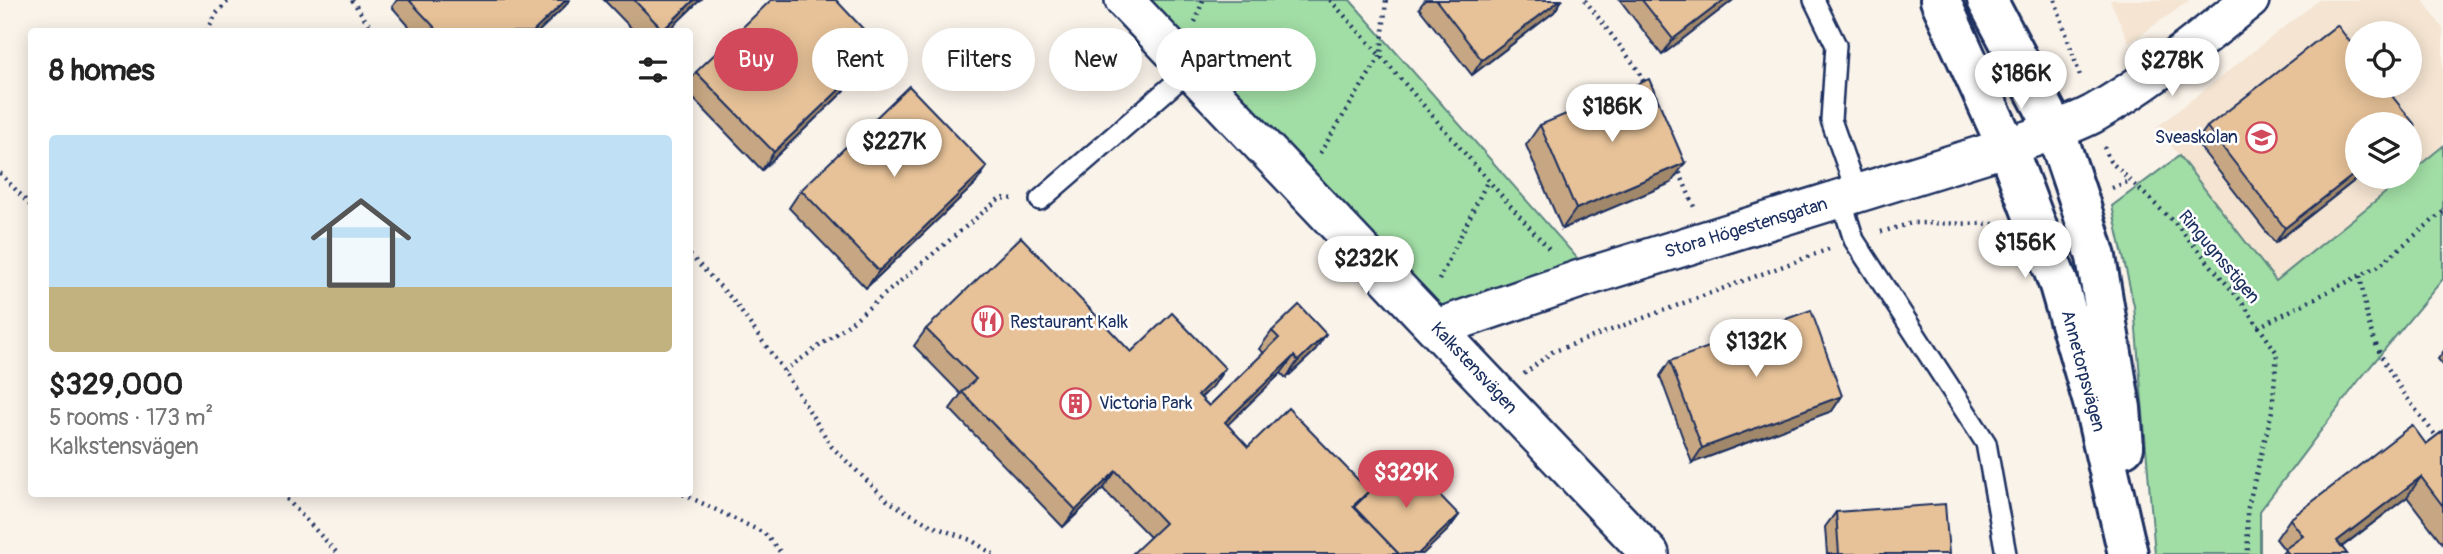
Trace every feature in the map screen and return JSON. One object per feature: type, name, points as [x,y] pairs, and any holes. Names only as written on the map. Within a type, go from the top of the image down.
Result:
[{"type":"main road","name":"Annetorpsvägen","points":[[1940,0],[2007,148],[2059,285],[2094,406],[2129,554]]},
{"type":"main road","name":"Annetorpsvägen","points":[[1987,0],[2055,129],[2080,200],[2096,257],[2121,408],[2129,554]]},
{"type":"street","name":"Kalkstensvägen","points":[[1124,0],[1156,35]]},
{"type":"street","name":"Stora Högestensgatan","points":[[1437,328],[1577,280],[2007,148],[2090,115],[2147,81],[2250,0]]},
{"type":"street","name":"Kalkstensvägen","points":[[1208,91],[1650,554]]},
{"type":"lane","points":[[1814,0],[1836,45],[1831,120],[1849,196],[1854,240],[1986,443],[2006,554]]},
{"type":"lane","points":[[1040,200],[1166,91]]},
{"type":"path","points":[[209,28],[216,14],[229,0]]},
{"type":"path","points":[[352,0],[371,28]]},
{"type":"path","points":[[1195,22],[1203,0]]},
{"type":"path","points":[[1330,0],[1381,55],[1487,182],[1577,280]]},
{"type":"path","points":[[1319,154],[1381,55],[1385,0]]},
{"type":"path","points":[[1585,0],[1639,71],[1649,96]]},
{"type":"path","name":"Ringugnsstigen","points":[[2055,0],[2080,74],[2090,115],[2110,161],[2175,223],[2241,301],[2277,353],[2272,411],[2247,511],[2248,554]]},
{"type":"path","points":[[1674,158],[1707,240]]},
{"type":"path","points":[[0,173],[28,203]]},
{"type":"path","points":[[2080,200],[2130,181]]},
{"type":"path","points":[[1438,280],[1487,182]]},
{"type":"path","points":[[784,371],[842,330],[1000,198],[1040,200]]},
{"type":"path","points":[[2257,327],[2376,267],[2443,212]]},
{"type":"path","points":[[1501,396],[1552,352],[1854,240],[1912,223],[1994,225],[2031,214]]},
{"type":"path","points":[[693,258],[732,299],[784,371],[832,447],[888,501],[932,526],[971,540],[993,554]]},
{"type":"path","points":[[2360,276],[2369,325],[2382,357],[2443,445]]},
{"type":"path","points":[[285,497],[338,554]]},
{"type":"path","points":[[689,497],[764,533],[782,554]]},
{"type":"shaded area","points":[[2110,0],[2190,0],[2129,43]]},
{"type":"shaded area","name":"Sveaskolan","points":[[2319,0],[2423,0],[2443,29],[2443,146],[2422,163],[2422,112],[2345,112],[2345,189],[2390,189],[2275,281],[2157,127]]},
{"type":"green space","points":[[1142,0],[1350,0],[1585,267],[1441,312],[1229,91],[1316,91],[1316,28],[1169,28]]},
{"type":"green space","points":[[2443,146],[2443,279],[2360,379],[2260,511],[2260,554],[2155,554],[2134,306],[2112,206],[2179,156],[2276,281],[2390,189],[2422,189],[2422,163]]},
{"type":"building","points":[[409,0],[566,0],[537,28],[435,28]]},
{"type":"building","points":[[634,0],[694,0],[665,28],[661,28]]},
{"type":"building","points":[[771,0],[836,0],[862,28],[812,28],[812,91],[838,91],[774,152],[715,91],[798,91],[798,28],[742,28]]},
{"type":"building","points":[[1436,0],[1560,0],[1482,60]]},
{"type":"building","points":[[1642,0],[1724,0],[1673,39]]},
{"type":"building","points":[[2337,25],[2345,35],[2345,98],[2394,98],[2405,112],[2345,112],[2345,181],[2285,228],[2207,127]]},
{"type":"building","points":[[714,55],[714,90],[696,72]]},
{"type":"building","points":[[1649,79],[1685,163],[1576,209],[1540,125]]},
{"type":"building","points":[[908,87],[987,167],[879,271],[801,190],[904,91],[908,91]]},
{"type":"building","name":"Victoria Park","points":[[1021,237],[1131,352],[1172,313],[1225,368],[1198,395],[1209,406],[1279,338],[1272,331],[1299,305],[1326,334],[1298,361],[1294,356],[1225,422],[1248,447],[1288,408],[1369,491],[1353,506],[1399,554],[1132,554],[1165,523],[1116,471],[1076,510],[962,392],[976,379],[926,329]]},
{"type":"building","points":[[1811,310],[1842,396],[1702,448],[1670,361]]},
{"type":"building","points":[[2412,425],[2426,444],[2443,431],[2443,506],[2421,477],[2337,541],[2347,554],[2289,554],[2285,549],[2303,536],[2290,519]]},
{"type":"building","points":[[1404,458],[1459,515],[1418,554],[1399,554],[1354,507]]},
{"type":"building","points":[[1945,504],[1949,554],[1839,554],[1836,512]]},
{"type":"place","name":"Sveaskolan","points":[[2261,137]]},
{"type":"place","name":"Restaurant Kalk","points":[[987,322]]},
{"type":"place","name":"Victoria Park","points":[[1076,403]]}]
